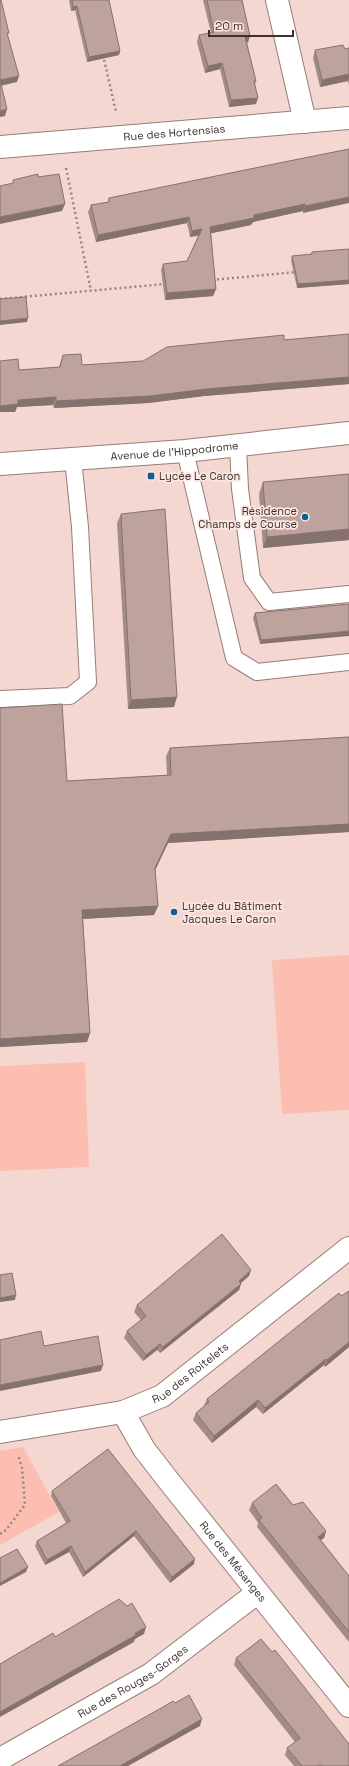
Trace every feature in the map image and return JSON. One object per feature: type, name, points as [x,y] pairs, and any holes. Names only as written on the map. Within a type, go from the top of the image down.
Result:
[{"type":"street","points":[[276,0],[305,122]]},
{"type":"street","name":"Rue des Hortensias","points":[[0,147],[349,118]]},
{"type":"street","name":"Avenue de l'Hippodrome","points":[[0,464],[185,451],[349,433]]},
{"type":"street","name":"Rue des Roitelets","points":[[5,1432],[123,1412],[162,1396],[349,1248]]},
{"type":"street","name":"Rue des Mésanges","points":[[123,1412],[144,1449],[257,1593],[349,1706]]},
{"type":"street","name":"Rue des Rouges-Gorges","points":[[0,1759],[151,1674],[257,1593]]},
{"type":"lane","points":[[238,446],[240,489],[252,578],[269,602],[349,594]]},
{"type":"lane","points":[[185,451],[234,658],[257,672],[349,662]]},
{"type":"lane","points":[[0,699],[70,696],[88,682],[80,527],[73,459]]},
{"type":"path","points":[[101,48],[117,117],[120,138]]},
{"type":"path","points":[[65,164],[91,291]]},
{"type":"path","points":[[206,280],[297,272]]},
{"type":"path","points":[[0,299],[167,284]]},
{"type":"path","points":[[0,1534],[6,1530],[25,1505],[22,1468],[5,1432]]},
{"type":"shaded area","points":[[349,955],[349,1110],[282,1114],[272,960]]},
{"type":"shaded area","points":[[85,1062],[89,1167],[0,1171],[0,1066]]},
{"type":"shaded area","points":[[23,1447],[59,1512],[0,1545],[0,1451]]},
{"type":"building","points":[[0,0],[9,33],[7,33],[19,76],[0,80]]},
{"type":"building","points":[[72,0],[109,0],[120,51],[89,57],[77,6],[73,7]]},
{"type":"building","points":[[207,0],[242,0],[250,36],[245,37],[256,81],[254,81],[258,98],[231,100],[222,63],[208,66],[199,35],[214,32]]},
{"type":"building","points":[[343,45],[345,49],[349,48],[349,74],[322,80],[315,50]]},
{"type":"building","points":[[0,80],[7,109],[0,111]]},
{"type":"building","points":[[349,149],[349,197],[305,206],[305,204],[254,215],[254,218],[210,227],[216,289],[167,293],[163,264],[187,261],[202,229],[192,231],[189,217],[98,235],[91,205],[109,202],[109,198]]},
{"type":"building","points":[[38,174],[38,177],[59,174],[65,204],[0,217],[0,186],[13,183],[13,180]]},
{"type":"building","points":[[349,249],[349,280],[298,284],[292,256],[312,254],[312,252]]},
{"type":"building","points":[[26,297],[28,318],[0,321],[0,299]]},
{"type":"building","points":[[349,334],[349,377],[206,389],[150,396],[56,401],[56,397],[18,400],[18,404],[0,406],[0,361],[18,359],[19,370],[60,367],[63,355],[81,354],[82,365],[143,361],[167,347],[284,335],[284,340]]},
{"type":"building","name":"Résidence Champs de Course","points":[[349,474],[349,529],[267,537],[263,482]]},
{"type":"building","points":[[165,509],[177,697],[131,700],[121,514]]},
{"type":"building","points":[[349,604],[349,631],[261,640],[255,613]]},
{"type":"building","points":[[62,704],[67,781],[171,775],[170,748],[349,737],[349,824],[171,834],[155,868],[158,906],[82,910],[90,1033],[0,1039],[0,708]]},
{"type":"building","points":[[222,1234],[251,1270],[239,1281],[241,1284],[163,1347],[160,1344],[146,1355],[127,1331],[146,1316],[137,1305]]},
{"type":"building","points":[[12,1273],[16,1295],[0,1298],[0,1275]]},
{"type":"building","points":[[349,1291],[349,1342],[265,1408],[258,1400],[214,1436],[196,1413],[209,1402],[207,1399],[339,1293],[341,1296]]},
{"type":"building","points":[[41,1331],[44,1346],[98,1336],[103,1365],[0,1385],[0,1340]]},
{"type":"building","points":[[108,1449],[195,1559],[172,1577],[136,1531],[85,1572],[71,1546],[47,1560],[37,1541],[70,1521],[52,1491]]},
{"type":"building","points":[[276,1484],[293,1505],[303,1502],[326,1531],[318,1537],[349,1576],[349,1632],[259,1520],[262,1518],[252,1503]]},
{"type":"building","points":[[17,1549],[28,1567],[0,1583],[0,1558]]},
{"type":"building","points":[[119,1599],[127,1606],[132,1603],[146,1627],[135,1633],[136,1635],[0,1712],[0,1664],[53,1633],[55,1637]]},
{"type":"building","points":[[261,1639],[272,1652],[275,1650],[349,1744],[349,1766],[322,1766],[320,1764],[318,1766],[302,1766],[287,1748],[300,1738],[236,1658]]},
{"type":"building","points":[[189,1695],[202,1719],[120,1766],[58,1766],[173,1701],[175,1703]]},
{"type":"place","name":"Lycée Le Caron","points":[[151,476]]},
{"type":"place","name":"Résidence Champs de Course","points":[[305,517]]},
{"type":"place","name":"Lycée du Bâtiment Jacques Le Caron","points":[[174,912]]}]
